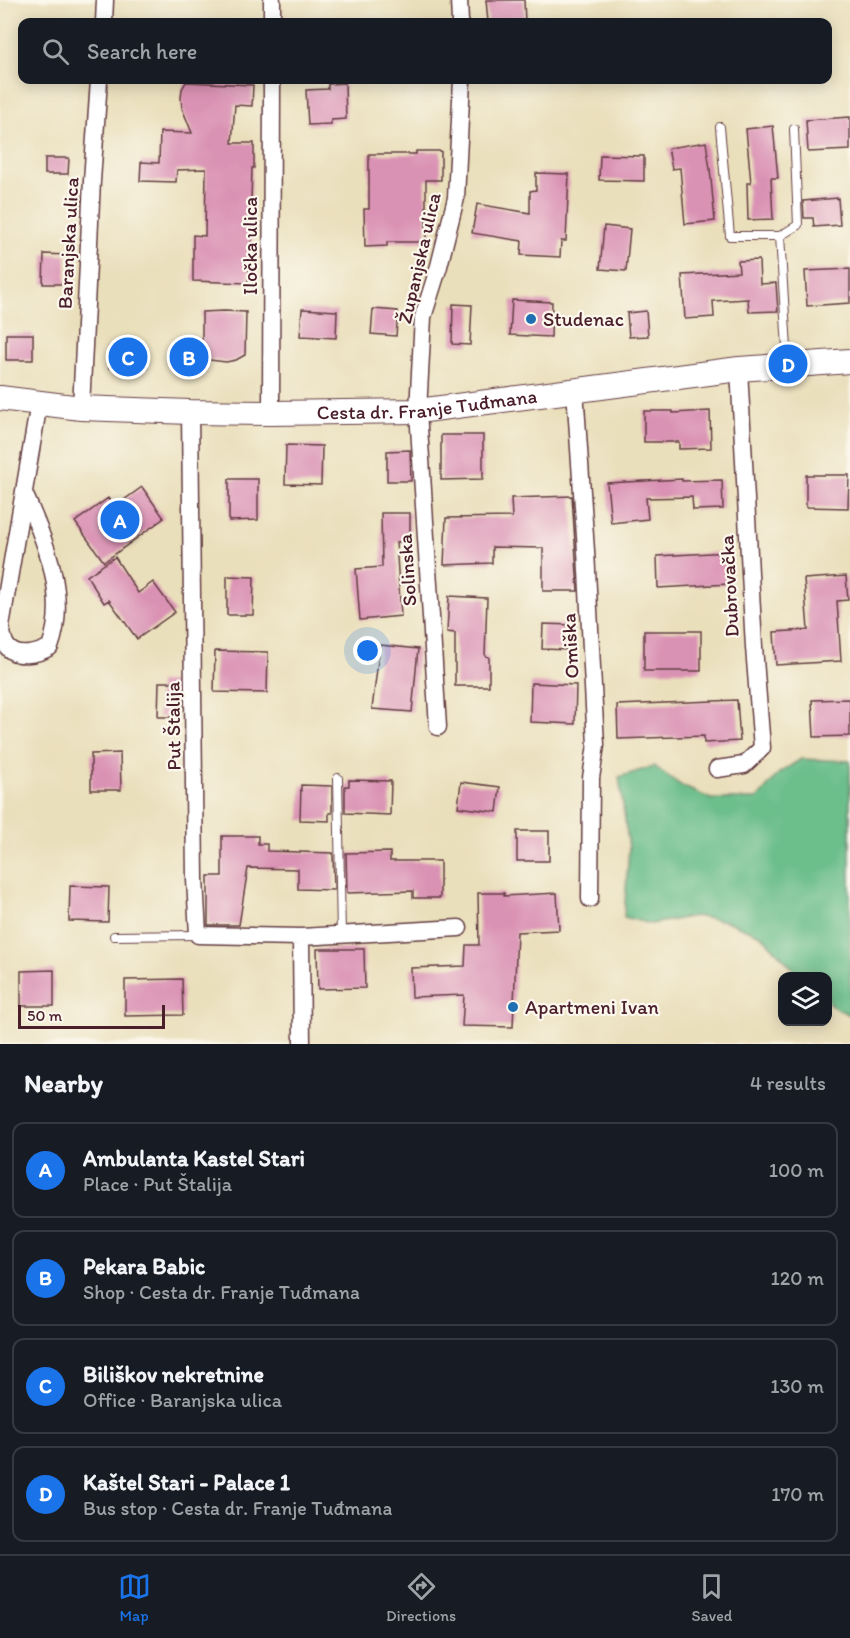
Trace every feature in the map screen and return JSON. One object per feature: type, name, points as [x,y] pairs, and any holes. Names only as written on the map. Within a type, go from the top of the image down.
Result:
[{"type":"main road","name":"Cesta dr. Franje Tuđmana","points":[[0,398],[81,408],[190,412],[418,411],[739,369],[850,361]]},
{"type":"street","points":[[104,18],[105,0]]},
{"type":"street","points":[[272,0],[272,18]]},
{"type":"street","points":[[459,0],[460,18]]},
{"type":"street","name":"Baranjska ulica","points":[[81,408],[99,84]]},
{"type":"street","name":"Iločka ulica","points":[[271,413],[272,84]]},
{"type":"street","name":"Županjska ulica","points":[[418,411],[423,317],[456,198],[462,84]]},
{"type":"street","name":"Dubrovačka","points":[[717,769],[744,765],[762,748],[754,647],[739,369]]},
{"type":"street","name":"Omiška","points":[[575,390],[596,744],[591,778],[590,899]]},
{"type":"street","points":[[24,493],[46,547],[56,590],[56,631],[50,647],[38,654],[21,654],[6,646],[1,626],[39,403]]},
{"type":"street","name":"Solinska","points":[[418,411],[438,727]]},
{"type":"street","name":"Put Štalija","points":[[190,412],[195,879],[198,935]]},
{"type":"street","points":[[198,935],[302,937],[459,928]]},
{"type":"street","points":[[302,937],[302,1044]]},
{"type":"lane","points":[[720,127],[730,236],[780,236],[798,225],[794,129]]},
{"type":"lane","points":[[780,236],[788,364]]},
{"type":"lane","points":[[338,778],[341,935]]},
{"type":"lane","points":[[114,936],[198,935]]},
{"type":"green space","points":[[801,759],[850,761],[850,1015],[832,1006],[832,972],[796,972],[761,935],[726,921],[695,916],[651,924],[624,917],[629,848],[619,777],[654,766],[682,786],[711,799],[757,799],[779,773]]},
{"type":"building","points":[[486,0],[524,0],[525,18],[488,18]]},
{"type":"building","points":[[185,84],[253,85],[252,106],[235,105],[232,143],[254,143],[250,236],[252,236],[248,283],[193,281],[193,235],[205,236],[206,169],[177,170],[176,182],[140,181],[141,162],[159,163],[160,132],[192,133],[182,108],[182,89]]},
{"type":"building","points":[[328,84],[345,84],[346,119],[331,120],[331,124],[308,125],[306,90],[328,89]]},
{"type":"building","points":[[850,117],[850,150],[808,152],[806,120]]},
{"type":"building","points":[[773,126],[778,178],[771,178],[773,219],[748,220],[747,183],[751,183],[746,129]]},
{"type":"building","points":[[706,142],[715,221],[685,224],[680,168],[672,169],[668,148]]},
{"type":"building","points":[[416,151],[441,151],[441,180],[426,180],[426,242],[387,242],[387,246],[365,247],[364,209],[369,209],[369,154],[416,154]]},
{"type":"building","points":[[600,155],[644,156],[644,181],[599,180]]},
{"type":"building","points":[[45,158],[69,158],[68,174],[45,174]]},
{"type":"building","points":[[536,173],[569,174],[566,241],[561,241],[560,257],[521,255],[522,241],[472,233],[477,204],[530,213],[530,191],[536,190]]},
{"type":"building","points":[[838,198],[840,225],[814,227],[813,218],[804,218],[803,201]]},
{"type":"building","points":[[604,226],[630,229],[626,271],[600,269]]},
{"type":"building","points":[[44,254],[66,255],[66,284],[43,284]]},
{"type":"building","points":[[759,260],[760,284],[776,283],[778,311],[749,312],[748,299],[713,301],[714,317],[685,319],[682,275],[739,272],[738,261]]},
{"type":"building","points":[[850,269],[850,303],[807,306],[805,271]]},
{"type":"building","name":"Studenac","points":[[512,300],[552,302],[551,337],[510,335]]},
{"type":"building","points":[[453,304],[472,305],[470,345],[452,344]]},
{"type":"building","points":[[302,309],[337,311],[336,338],[300,336]]},
{"type":"building","points":[[373,309],[398,311],[396,336],[371,334]]},
{"type":"building","points":[[646,311],[648,336],[629,337],[627,313]]},
{"type":"building","points":[[202,312],[246,312],[245,355],[226,362],[202,359],[201,375],[183,374],[176,365],[176,343],[202,341]]},
{"type":"building","points":[[6,334],[33,334],[33,360],[6,360]]},
{"type":"building","points":[[109,347],[147,347],[147,368],[109,368]]},
{"type":"building","points":[[644,411],[673,411],[673,413],[710,411],[711,448],[679,449],[679,442],[644,442]]},
{"type":"building","points":[[441,435],[483,435],[483,479],[441,480]]},
{"type":"building","points":[[286,445],[322,446],[321,485],[285,484]]},
{"type":"building","points":[[410,450],[411,481],[387,481],[387,451]]},
{"type":"building","points":[[806,475],[849,475],[848,508],[806,507]]},
{"type":"building","points":[[229,479],[258,479],[258,520],[229,521]]},
{"type":"building","points":[[682,479],[682,481],[722,480],[723,509],[693,510],[692,497],[646,498],[648,519],[611,523],[607,483]]},
{"type":"building","points":[[142,487],[164,518],[104,562],[75,522],[108,498],[114,507]]},
{"type":"building","points":[[572,496],[578,591],[543,591],[543,548],[492,547],[492,563],[444,565],[446,518],[512,517],[511,498]]},
{"type":"building","points":[[381,513],[410,513],[410,541],[396,542],[401,616],[360,620],[356,569],[382,567]]},
{"type":"building","points":[[728,552],[730,584],[658,588],[657,556]]},
{"type":"building","points":[[115,557],[138,593],[153,582],[175,612],[137,639],[109,600],[104,603],[87,576]]},
{"type":"building","points":[[227,576],[254,577],[253,615],[227,615]]},
{"type":"building","points":[[846,576],[848,600],[837,601],[841,661],[776,665],[774,632],[808,630],[804,579]]},
{"type":"building","points":[[449,596],[487,598],[485,656],[489,657],[489,686],[455,686],[455,633],[447,632]]},
{"type":"building","points":[[543,624],[573,625],[572,650],[542,649]]},
{"type":"building","points":[[644,631],[701,631],[701,671],[644,671]]},
{"type":"building","points":[[380,645],[418,649],[412,712],[372,709]]},
{"type":"building","points":[[215,651],[268,652],[267,693],[214,692]]},
{"type":"building","points":[[159,682],[175,682],[175,717],[158,717]]},
{"type":"building","points":[[531,683],[576,685],[575,724],[530,722]]},
{"type":"building","points":[[850,699],[850,736],[814,737],[812,700]]},
{"type":"building","points":[[737,700],[740,741],[704,743],[704,736],[618,739],[617,705]]},
{"type":"building","points":[[120,753],[121,790],[91,790],[91,754]]},
{"type":"building","points":[[349,780],[391,781],[390,815],[345,813],[345,786],[349,786]]},
{"type":"building","points":[[461,782],[500,787],[497,812],[458,807]]},
{"type":"building","points":[[301,785],[332,786],[332,813],[329,813],[329,821],[300,820]]},
{"type":"building","points":[[517,831],[549,831],[549,861],[517,861]]},
{"type":"building","points":[[222,836],[258,836],[258,844],[267,844],[267,851],[333,853],[334,890],[298,889],[298,869],[248,868],[239,925],[208,925],[208,876],[222,876]]},
{"type":"building","points":[[390,852],[390,861],[440,861],[440,898],[413,898],[413,891],[347,893],[346,853]]},
{"type":"building","points":[[70,886],[109,887],[108,922],[69,921]]},
{"type":"building","points":[[478,893],[504,893],[504,896],[557,893],[559,930],[517,932],[513,1027],[462,1026],[464,995],[412,997],[411,968],[465,966],[466,945],[479,945]]},
{"type":"building","points":[[317,949],[364,949],[365,988],[318,989]]},
{"type":"building","points":[[54,970],[54,1006],[21,1006],[21,971]]},
{"type":"building","points":[[182,979],[183,1015],[125,1016],[125,980]]},
{"type":"place","name":"Studenac","points":[[531,319]]},
{"type":"place","name":"Biliškov nekretnine","points":[[128,357]]},
{"type":"place","name":"Pekara Babic","points":[[189,357]]},
{"type":"place","name":"Kaštel Stari - Palace 1","points":[[788,364]]},
{"type":"place","name":"Ambulanta Kastel Stari","points":[[120,520]]},
{"type":"place","name":"Apartmeni Ivan","points":[[513,1007]]}]
